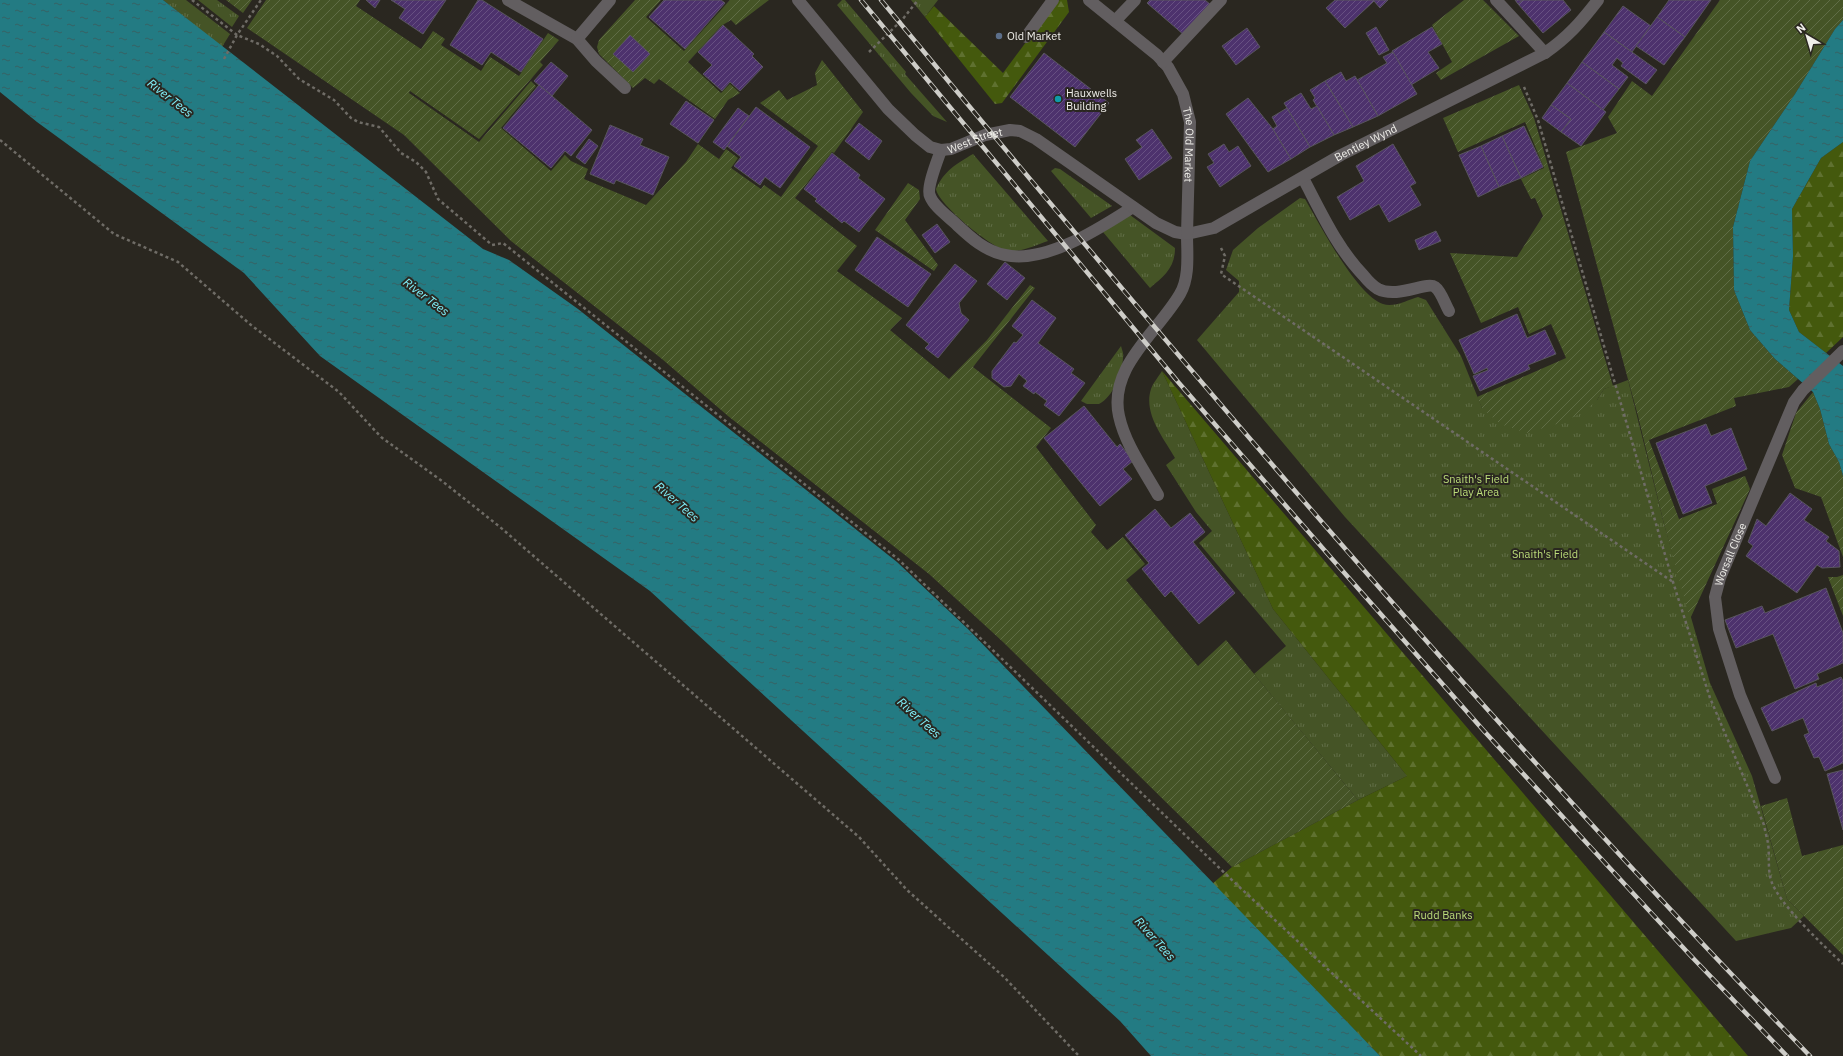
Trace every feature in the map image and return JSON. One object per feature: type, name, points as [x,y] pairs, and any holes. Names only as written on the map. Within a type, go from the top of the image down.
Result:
[{"type":"street","points":[[508,0],[577,39],[596,61],[625,88]]},
{"type":"street","points":[[577,39],[610,0]]},
{"type":"street","name":"West Street","points":[[798,0],[888,109],[930,147],[941,150],[951,149],[997,131],[1020,131],[1036,140],[1156,223],[1175,232],[1187,234]]},
{"type":"street","points":[[1026,37],[1053,0]]},
{"type":"street","name":"The Old Market","points":[[1088,0],[1163,62],[1174,76],[1183,94],[1190,122],[1185,281],[1180,294],[1134,356],[1122,378],[1117,400],[1119,416],[1123,429],[1136,458],[1158,495]]},
{"type":"street","points":[[1115,21],[1135,0]]},
{"type":"street","points":[[1163,62],[1221,0]]},
{"type":"street","points":[[1496,0],[1545,53]]},
{"type":"street","name":"Bentley Wynd","points":[[1187,234],[1214,228],[1341,155],[1545,53],[1563,41],[1578,26],[1598,0]]},
{"type":"street","points":[[941,150],[930,184],[930,196],[935,203],[973,240],[990,250],[1005,255],[1026,256],[1052,250],[1095,230],[1133,207]]},
{"type":"street","points":[[1303,178],[1344,252],[1368,281],[1378,289],[1393,292],[1408,291],[1429,285],[1435,287],[1449,311]]},
{"type":"street","name":"Worsall Close","points":[[1775,778],[1740,695],[1719,629],[1715,597],[1720,578],[1786,417],[1794,402],[1803,390],[1841,353]]},
{"type":"path","points":[[192,0],[237,35],[259,44],[277,56],[299,79],[334,100],[351,118],[358,122],[379,128],[401,153],[416,162],[426,172],[438,199],[492,245],[503,243],[898,559],[1234,882],[1421,1056]]},
{"type":"path","points":[[224,60],[237,35],[261,0]]},
{"type":"path","points":[[854,66],[902,20],[918,0]]},
{"type":"path","points":[[1521,80],[1538,120],[1673,582],[1710,698],[1764,826],[1768,844],[1768,865],[1772,883],[1783,901],[1843,964]]},
{"type":"path","points":[[0,140],[114,234],[178,262],[251,325],[339,392],[381,437],[442,481],[500,526],[859,837],[906,890],[1005,978],[1079,1056]]},
{"type":"path","points":[[1219,242],[1225,256],[1221,274],[1673,582]]},
{"type":"green space","points":[[163,0],[186,0],[230,34],[222,47]]},
{"type":"green space","points":[[198,0],[217,0],[239,16],[232,27]]},
{"type":"green space","points":[[226,0],[252,0],[243,13]]},
{"type":"green space","points":[[266,0],[360,0],[356,6],[421,49],[433,31],[445,39],[441,45],[481,71],[490,57],[519,76],[548,33],[559,40],[540,62],[543,65],[479,139],[410,91],[409,93],[479,142],[531,81],[536,86],[501,128],[551,171],[565,155],[571,161],[588,169],[584,179],[646,205],[686,162],[698,144],[719,159],[726,149],[738,158],[731,168],[761,189],[764,185],[781,197],[818,146],[760,103],[779,90],[787,100],[817,85],[815,73],[822,60],[863,112],[834,153],[832,152],[795,198],[857,246],[837,271],[902,318],[890,330],[949,379],[987,340],[1030,285],[1035,288],[973,367],[1051,428],[1036,447],[1096,525],[1091,532],[1107,550],[1123,537],[1145,564],[1126,580],[1198,666],[1226,640],[1358,800],[1232,867],[1003,642],[929,574],[728,416],[662,359],[511,241],[404,135],[247,28]]},
{"type":"green space","points":[[635,0],[661,0],[646,17],[684,51],[730,0],[769,0],[736,25],[731,20],[721,26],[688,62],[721,93],[730,84],[740,93],[728,100],[715,119],[659,79],[654,84],[645,78],[633,88],[599,54],[597,47],[599,40]]},
{"type":"green space","points":[[842,0],[845,0],[906,72],[905,74],[947,122],[933,116],[911,93],[837,5]]},
{"type":"green space","points":[[911,0],[938,0],[925,17]]},
{"type":"green space","points":[[1060,0],[1067,0],[1069,12],[1002,103],[995,104],[925,17],[934,6],[1003,73],[1055,3]]},
{"type":"green space","points":[[1464,0],[1483,0],[1519,36],[1441,80],[1436,73],[1452,62],[1432,25]]},
{"type":"green space","points":[[1720,0],[1843,0],[1843,20],[1835,29],[1795,94],[1750,161],[1733,227],[1734,290],[1750,330],[1775,359],[1798,379],[1789,387],[1734,398],[1736,406],[1649,440],[1679,519],[1717,504],[1712,489],[1745,476],[1750,489],[1690,619],[1664,524],[1638,416],[1566,152],[1617,133],[1608,117],[1632,81],[1652,96]]},
{"type":"green space","points":[[1519,85],[1534,118],[1613,386],[1604,389],[1597,400],[1585,411],[1563,422],[1527,433],[1500,424],[1482,408],[1477,397],[1566,358],[1551,324],[1529,334],[1518,307],[1481,323],[1450,253],[1517,257],[1543,216],[1535,198],[1531,199],[1521,179],[1544,168],[1525,122],[1458,152],[1443,118]]},
{"type":"green space","points":[[1843,142],[1843,337],[1826,353],[1799,332],[1789,310],[1793,256],[1792,209],[1821,158]]},
{"type":"green space","points":[[973,154],[1048,241],[1029,248],[1014,251],[1001,249],[979,235],[946,205],[936,189],[939,183],[951,168]]},
{"type":"green space","points":[[1055,168],[1060,169],[1112,206],[1091,218],[1051,171]]},
{"type":"green space","points":[[908,183],[919,190],[920,199],[905,220],[938,265],[934,271],[875,230]]},
{"type":"green space","name":"Snaith's Field","points":[[1300,198],[1305,199],[1329,241],[1351,274],[1362,288],[1373,298],[1387,305],[1405,302],[1418,297],[1426,300],[1461,356],[1482,408],[1597,400],[1604,389],[1628,380],[1664,524],[1710,683],[1752,776],[1787,899],[1804,916],[1791,928],[1736,941],[1345,517],[1197,340],[1239,292],[1239,281],[1226,270],[1233,250],[1258,228]]},
{"type":"green space","points":[[1130,215],[1175,248],[1173,261],[1168,271],[1150,288],[1103,232]]},
{"type":"green space","points":[[1121,346],[1123,356],[1121,371],[1119,378],[1109,396],[1099,404],[1087,404],[1081,401]]},
{"type":"green space","points":[[1162,371],[1273,609],[1407,776],[1358,800],[1254,674],[1286,646],[1199,543],[1212,531],[1196,512],[1166,465],[1175,458],[1160,434],[1152,417],[1150,408],[1149,398],[1151,389]]},
{"type":"green space","name":"Rudd Banks","points":[[1162,371],[1748,1056],[1380,1056],[1212,884],[1232,867],[1358,800],[1407,776],[1273,609]]},
{"type":"green space","points":[[1813,392],[1820,409],[1829,444],[1839,462],[1843,476],[1843,557],[1821,497],[1795,488],[1782,455],[1796,413]]},
{"type":"green space","points":[[1843,575],[1843,616],[1828,577]]},
{"type":"green space","points":[[1787,798],[1802,856],[1843,845],[1843,955],[1787,899],[1761,806]]},
{"type":"water","name":"River Tees","points":[[0,0],[163,0],[483,249],[509,260],[578,309],[897,562],[969,630],[1380,1056],[1151,1056],[1120,1021],[650,591],[320,356],[244,273],[37,122],[0,92]]},
{"type":"water","points":[[1843,20],[1843,142],[1821,158],[1792,209],[1793,256],[1789,310],[1799,332],[1843,366],[1843,476],[1839,462],[1829,444],[1820,409],[1813,392],[1775,359],[1750,330],[1734,290],[1733,227],[1750,161],[1795,94],[1835,29]]},
{"type":"building","points":[[366,0],[380,0],[375,8]]},
{"type":"building","points":[[391,0],[446,0],[423,34],[399,18],[405,9]]},
{"type":"building","points":[[478,0],[482,0],[543,39],[521,72],[491,52],[482,65],[450,45]]},
{"type":"building","points":[[664,0],[721,0],[725,3],[685,49],[649,17]]},
{"type":"building","points":[[1150,0],[1205,0],[1211,5],[1184,35],[1147,3]]},
{"type":"building","points":[[1335,0],[1388,0],[1380,8],[1374,1],[1345,28],[1326,8]]},
{"type":"building","points":[[1515,0],[1523,0],[1518,4]]},
{"type":"building","points":[[1523,0],[1563,0],[1571,10],[1543,33],[1518,4]]},
{"type":"building","points":[[1669,0],[1711,0],[1685,37],[1657,17]]},
{"type":"building","points":[[1623,6],[1651,26],[1632,52],[1604,32]]},
{"type":"building","points":[[1657,17],[1685,37],[1664,65],[1636,46]]},
{"type":"building","points":[[723,25],[754,54],[752,56],[763,67],[740,91],[730,82],[722,91],[703,74],[712,65],[698,52]]},
{"type":"building","points":[[1376,27],[1389,50],[1379,55],[1366,33]]},
{"type":"building","points":[[1432,27],[1442,44],[1428,52],[1439,68],[1411,85],[1392,51]]},
{"type":"building","points":[[1247,28],[1260,47],[1236,65],[1222,46]]},
{"type":"building","points":[[1604,32],[1657,70],[1646,84],[1621,66],[1623,63],[1617,58],[1612,65],[1628,77],[1619,89],[1582,62]]},
{"type":"building","points":[[630,35],[650,54],[633,72],[613,54]]},
{"type":"building","points":[[1393,52],[1417,94],[1378,116],[1357,80],[1387,63],[1383,57]]},
{"type":"building","name":"Hauxwells Building","points":[[1044,53],[1109,103],[1075,147],[1010,97]]},
{"type":"building","points":[[551,62],[568,76],[552,96],[534,81]]},
{"type":"building","points":[[1582,62],[1619,89],[1603,110],[1567,83]]},
{"type":"building","points":[[1341,72],[1346,81],[1355,76],[1378,116],[1353,127],[1325,81]]},
{"type":"building","points":[[1325,81],[1353,127],[1334,135],[1313,100],[1315,98],[1310,90]]},
{"type":"building","points":[[1567,83],[1606,112],[1581,146],[1561,132],[1571,119],[1551,105]]},
{"type":"building","points":[[539,85],[592,130],[571,156],[565,151],[551,168],[503,128]]},
{"type":"building","points":[[1301,93],[1311,109],[1317,106],[1334,135],[1310,147],[1284,103]]},
{"type":"building","points":[[1248,98],[1273,129],[1291,159],[1268,172],[1226,114]]},
{"type":"building","points":[[686,101],[714,120],[698,143],[670,124]]},
{"type":"building","points":[[1551,105],[1571,119],[1561,132],[1542,118]]},
{"type":"building","points":[[756,107],[810,147],[780,188],[765,177],[760,185],[734,166],[741,157],[727,146]]},
{"type":"building","points":[[738,108],[749,116],[724,150],[713,142]]},
{"type":"building","points":[[1287,108],[1310,147],[1291,159],[1273,129],[1277,126],[1272,117]]},
{"type":"building","points":[[859,123],[882,141],[869,160],[845,141]]},
{"type":"building","points":[[610,125],[643,139],[640,145],[669,157],[653,195],[616,180],[614,184],[590,174]]},
{"type":"building","points":[[1524,126],[1543,167],[1521,178],[1502,136]]},
{"type":"building","points":[[1152,129],[1172,158],[1139,180],[1125,159],[1142,147],[1136,140]]},
{"type":"building","points":[[1502,136],[1521,178],[1499,187],[1481,146]]},
{"type":"building","points":[[589,139],[598,146],[585,164],[576,157]]},
{"type":"building","points":[[1224,144],[1229,152],[1238,146],[1251,166],[1220,187],[1207,167],[1214,163],[1208,154]]},
{"type":"building","points":[[1393,144],[1416,183],[1410,186],[1421,205],[1389,222],[1379,204],[1350,220],[1337,197],[1364,181],[1356,166]]},
{"type":"building","points":[[1481,146],[1499,187],[1478,197],[1459,155]]},
{"type":"building","points":[[832,153],[860,175],[858,178],[885,199],[859,232],[844,221],[842,223],[815,201],[817,199],[804,189]]},
{"type":"building","points":[[937,224],[950,242],[935,253],[922,235]]},
{"type":"building","points":[[1436,231],[1441,241],[1419,250],[1415,240]]},
{"type":"building","points":[[877,237],[931,274],[908,307],[855,270]]},
{"type":"building","points":[[1005,262],[1025,278],[1007,300],[987,284]]},
{"type":"building","points":[[955,264],[977,281],[959,303],[961,313],[969,320],[938,358],[925,348],[929,344],[906,325]]},
{"type":"building","points":[[1032,300],[1056,318],[1038,343],[1074,369],[1071,373],[1085,383],[1059,416],[1044,405],[1047,401],[1035,392],[1034,394],[1023,386],[1027,381],[1019,374],[1011,386],[1004,387],[992,378],[992,371],[1014,342],[1016,343],[1023,335],[1012,326]]},
{"type":"building","points":[[1517,314],[1527,338],[1545,330],[1556,354],[1528,365],[1530,369],[1480,391],[1473,376],[1488,370],[1487,368],[1474,374],[1459,340]]},
{"type":"building","points":[[1084,406],[1117,447],[1120,444],[1133,461],[1123,469],[1132,479],[1100,506],[1044,438]]},
{"type":"building","points":[[1706,424],[1711,436],[1731,428],[1747,469],[1705,486],[1712,503],[1683,514],[1656,443]]},
{"type":"building","points":[[1790,493],[1812,509],[1804,520],[1829,537],[1826,541],[1839,551],[1840,567],[1822,568],[1817,565],[1797,593],[1746,556],[1753,546],[1748,542],[1757,519],[1766,526]]},
{"type":"building","points":[[1155,509],[1171,528],[1190,513],[1205,532],[1193,542],[1235,593],[1199,624],[1171,591],[1165,597],[1142,569],[1149,563],[1125,535]]},
{"type":"building","points":[[1826,588],[1843,633],[1843,663],[1817,674],[1819,679],[1795,689],[1773,634],[1736,648],[1725,620],[1762,606],[1765,613]]},
{"type":"building","points":[[1841,677],[1843,681],[1843,763],[1825,771],[1819,757],[1814,758],[1804,735],[1809,733],[1803,718],[1772,731],[1761,708],[1816,683],[1817,687]]},
{"type":"building","points":[[1843,770],[1843,830],[1827,774]]},
{"type":"railway","points":[[861,0],[1179,383],[1333,560],[1484,731],[1690,955],[1787,1056]]},
{"type":"railway","points":[[881,0],[1220,404],[1451,669],[1688,929],[1810,1056]]},
{"type":"place","name":"Old Market","points":[[999,36]]},
{"type":"place","name":"Hauxwells Building","points":[[1058,99]]},
{"type":"park label","name":"Snaith's Field Play Area","points":[[1476,485]]}]
